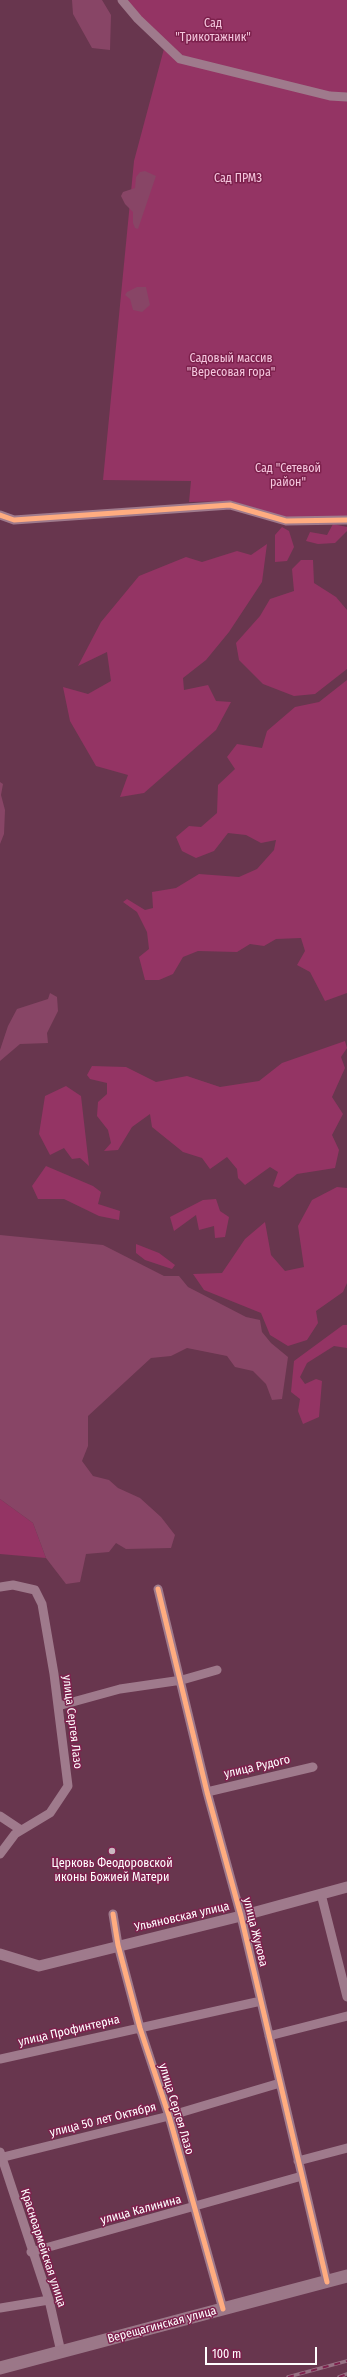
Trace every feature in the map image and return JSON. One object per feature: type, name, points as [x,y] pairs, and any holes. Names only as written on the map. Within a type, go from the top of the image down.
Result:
[{"type":"main road","name":"Верещагинская улица","points":[[0,2368],[347,2276]]},
{"type":"street","points":[[122,0],[138,20],[180,59],[330,96],[347,96]]},
{"type":"street","points":[[0,515],[14,520],[230,505],[286,522],[347,520]]},
{"type":"street","name":"улица Сергея Лазо","points":[[0,1586],[13,1585],[35,1590],[42,1604],[58,1706],[68,1786],[50,1813],[18,1832]]},
{"type":"street","name":"улица Жукова","points":[[158,1589],[182,1680],[208,1792],[241,1916],[327,2282]]},
{"type":"street","points":[[58,1706],[120,1689],[182,1680],[217,1670]]},
{"type":"street","name":"улица Рудого","points":[[208,1792],[313,1766]]},
{"type":"street","points":[[0,1816],[18,1832],[0,1854]]},
{"type":"street","name":"Ульяновская улица","points":[[0,1954],[39,1966],[118,1945],[241,1916],[347,1887]]},
{"type":"street","points":[[320,1894],[347,1997]]},
{"type":"street","name":"улица Сергея Лазо","points":[[114,1914],[118,1945],[140,2028],[169,2116],[223,2309]]},
{"type":"street","name":"улица Профинтерна","points":[[0,2059],[261,2002]]},
{"type":"street","points":[[269,2036],[347,2016]]},
{"type":"street","name":"улица 50 лет Октября","points":[[0,2156],[169,2116],[280,2083]]},
{"type":"street","points":[[298,2161],[347,2148]]},
{"type":"street","name":"Красноармейская улица","points":[[0,2156],[31,2252],[49,2300],[61,2352]]},
{"type":"street","name":"улица Калинина","points":[[31,2252],[195,2208],[302,2176]]},
{"type":"street","points":[[0,2308],[49,2300]]},
{"type":"green space","name":"Садовый массив \"Вересовая гора\"","points":[[123,0],[347,0],[347,517],[287,518],[232,501],[189,502],[191,481],[103,480],[134,161],[165,45]]},
{"type":"green space","points":[[333,524],[347,527],[347,531],[335,543],[318,544],[306,541],[310,532],[327,535]]},
{"type":"green space","points":[[282,527],[289,531],[294,547],[287,561],[275,562],[275,535]]},
{"type":"green space","points":[[267,544],[262,582],[229,632],[206,660],[183,678],[184,690],[208,685],[216,701],[231,702],[216,730],[144,793],[120,797],[128,775],[96,766],[70,721],[63,687],[88,694],[111,681],[107,652],[78,666],[101,622],[139,576],[186,557],[202,562],[237,551],[251,555]]},
{"type":"green space","points":[[301,560],[313,560],[314,583],[336,597],[347,610],[347,669],[315,694],[294,696],[263,684],[239,660],[236,643],[260,616],[270,599],[294,591],[292,569]]},
{"type":"green space","points":[[347,680],[347,993],[325,1001],[310,972],[297,965],[305,951],[301,938],[276,939],[264,946],[250,944],[237,952],[198,951],[183,957],[173,974],[159,980],[145,980],[139,957],[149,949],[147,932],[137,912],[123,902],[127,899],[145,910],[153,908],[152,892],[176,888],[199,874],[239,877],[257,869],[274,850],[276,840],[261,843],[246,835],[228,833],[214,851],[196,858],[182,851],[176,837],[189,826],[201,827],[217,813],[218,785],[235,769],[227,757],[237,744],[262,748],[267,731],[295,707],[319,702]]},
{"type":"green space","points":[[345,1041],[347,1048],[341,1057],[345,1068],[332,1097],[343,1114],[332,1135],[339,1150],[335,1168],[297,1174],[279,1188],[273,1186],[278,1172],[270,1167],[245,1185],[238,1178],[237,1169],[227,1157],[210,1169],[202,1158],[183,1152],[152,1127],[150,1114],[132,1127],[118,1150],[104,1151],[111,1143],[108,1130],[97,1116],[98,1102],[107,1094],[107,1083],[90,1079],[87,1075],[92,1066],[126,1067],[156,1082],[187,1076],[220,1087],[259,1081],[282,1063]]},
{"type":"green space","points":[[66,1086],[81,1096],[89,1166],[80,1158],[72,1159],[64,1148],[50,1155],[39,1134],[45,1096]]},
{"type":"green space","points":[[46,1166],[93,1186],[101,1192],[98,1204],[120,1211],[119,1220],[99,1216],[64,1199],[38,1199],[32,1186]]},
{"type":"green space","points":[[337,1187],[347,1188],[347,1283],[343,1292],[316,1311],[318,1323],[307,1340],[288,1346],[270,1335],[261,1313],[204,1290],[193,1274],[222,1273],[245,1239],[265,1222],[271,1255],[285,1271],[304,1267],[298,1226],[312,1200]]},
{"type":"green space","points":[[216,1199],[220,1211],[229,1217],[225,1237],[215,1238],[214,1226],[199,1230],[196,1215],[174,1231],[170,1217],[203,1200]]},
{"type":"green space","points":[[136,1244],[159,1253],[175,1265],[172,1269],[145,1260],[136,1253]]},
{"type":"green space","points":[[343,1325],[347,1325],[347,1348],[334,1346],[307,1363],[300,1377],[305,1384],[316,1379],[322,1381],[319,1417],[303,1424],[298,1411],[300,1399],[291,1392],[294,1361]]},
{"type":"green space","points":[[0,1499],[33,1523],[46,1558],[0,1554]]},
{"type":"shaded area","points":[[72,0],[102,0],[111,15],[110,50],[92,48],[73,14]]},
{"type":"shaded area","points":[[145,171],[156,176],[138,229],[135,228],[133,223],[133,212],[125,204],[121,196],[123,192],[135,188],[136,177],[140,172]]},
{"type":"shaded area","points":[[137,287],[146,287],[150,305],[142,312],[133,310],[130,299],[125,295],[127,292]]},
{"type":"shaded area","points":[[0,782],[3,784],[1,795],[5,810],[4,834],[0,844]]},
{"type":"shaded area","points":[[50,993],[57,997],[58,1011],[47,1033],[48,1043],[20,1044],[0,1061],[0,1050],[8,1026],[17,1009],[48,999]]},
{"type":"shaded area","points":[[0,1235],[103,1245],[164,1276],[179,1276],[188,1287],[246,1317],[260,1320],[262,1332],[271,1343],[288,1357],[282,1399],[272,1400],[266,1384],[253,1371],[235,1367],[227,1356],[187,1348],[171,1356],[151,1358],[88,1416],[88,1446],[82,1461],[93,1476],[109,1480],[118,1488],[140,1498],[161,1517],[175,1535],[171,1548],[126,1549],[116,1543],[109,1552],[86,1554],[80,1582],[66,1584],[46,1558],[33,1523],[0,1499]]},
{"type":"railway","points":[[288,2377],[347,2361]]},
{"type":"railway","points":[[339,2377],[347,2374]]},
{"type":"cycle path","points":[[0,515],[14,520],[230,505],[286,521],[347,520]]},
{"type":"cycle path","points":[[158,1589],[207,1792],[241,1916],[327,2282]]},
{"type":"cycle path","points":[[113,1914],[118,1945],[140,2028],[169,2116],[223,2309]]},
{"type":"place","name":"Церковь Феодоровской иконы Божией Матери","points":[[112,1851]]},
{"type":"park label","name":"Сад \"Трикотажник\"","points":[[213,31]]},
{"type":"park label","name":"Сад ПРМЗ","points":[[238,179]]},
{"type":"park label","name":"Сад \"Сетевой район\"","points":[[288,476]]}]
